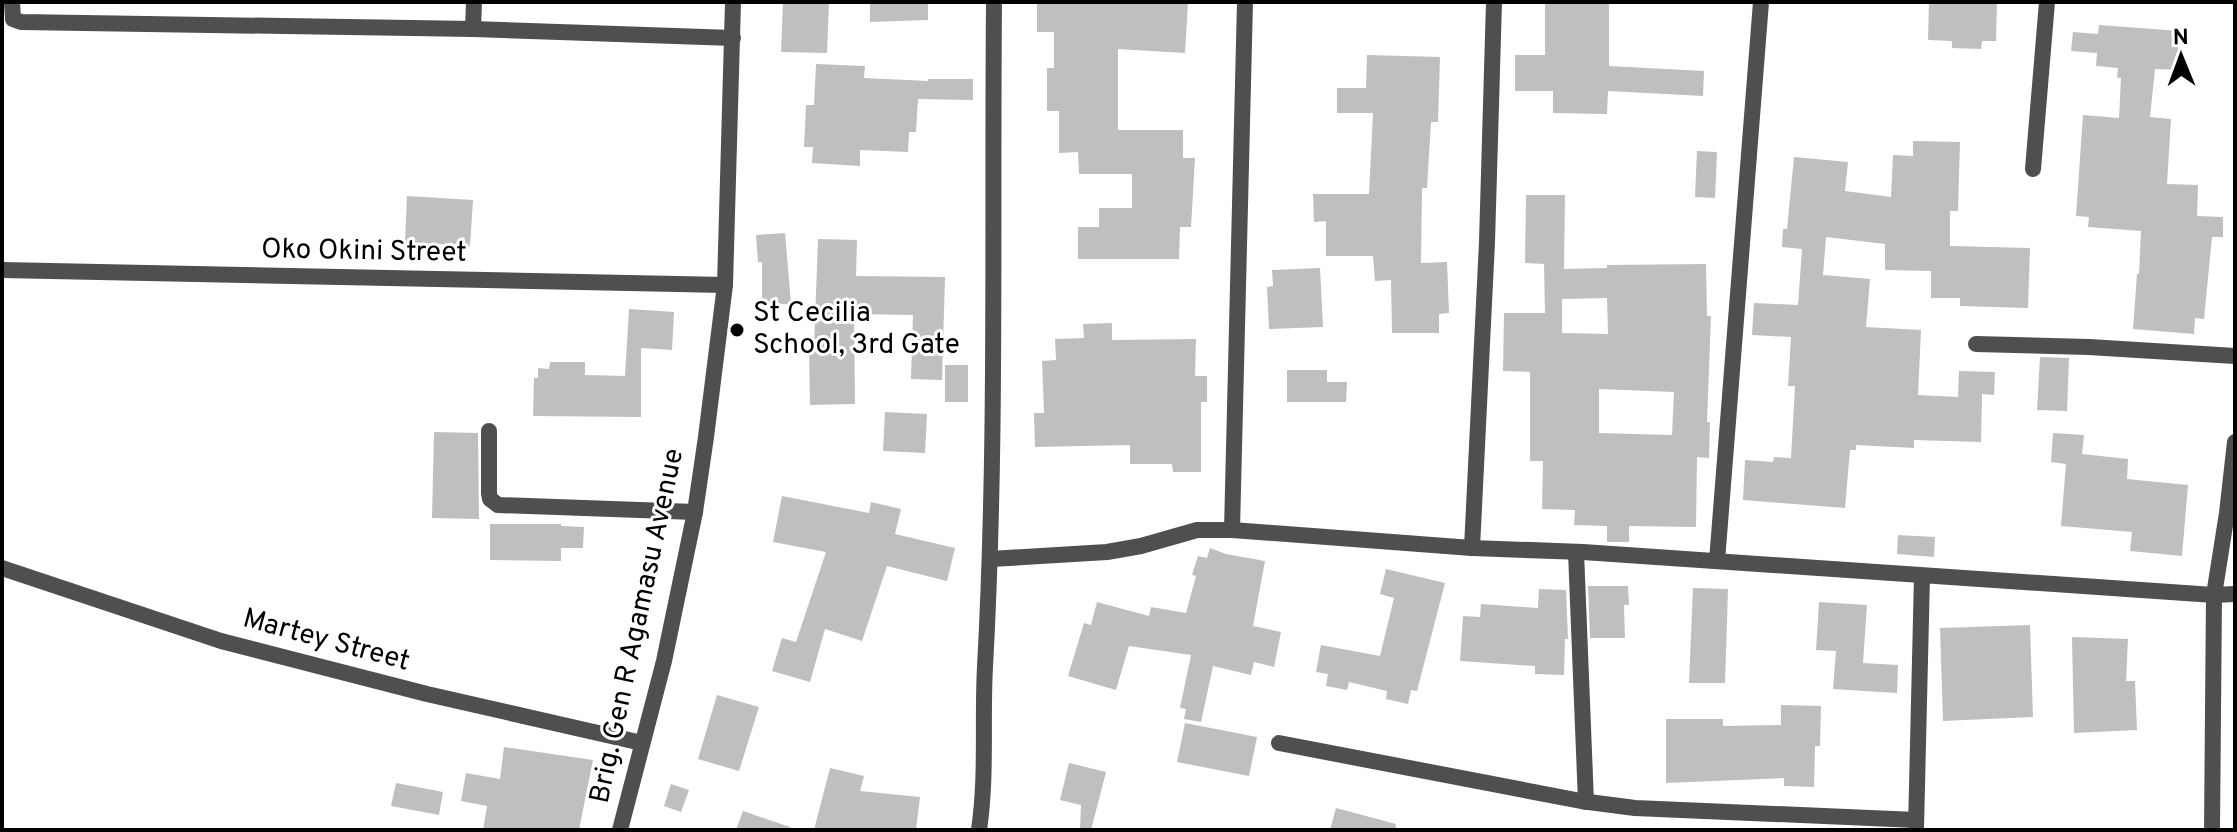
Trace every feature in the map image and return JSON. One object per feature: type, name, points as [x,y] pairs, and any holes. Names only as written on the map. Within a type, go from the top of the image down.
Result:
[{"type":"street","points":[[12,2],[13,19],[21,22],[473,29],[733,38]]},
{"type":"street","points":[[473,29],[474,2]]},
{"type":"street","name":"Brig. Gen R Agamasu Avenue","points":[[620,830],[664,661],[695,512],[725,285],[733,2]]},
{"type":"street","points":[[979,830],[985,775],[983,695],[991,559],[994,2]]},
{"type":"street","points":[[1232,530],[1245,2]]},
{"type":"street","points":[[1472,548],[1487,242],[1494,2]]},
{"type":"street","points":[[1717,561],[1761,2]]},
{"type":"street","points":[[2033,169],[2047,2]]},
{"type":"street","name":"Oko Okini Street","points":[[2,270],[725,285]]},
{"type":"street","points":[[1976,344],[2235,356]]},
{"type":"street","points":[[489,431],[489,493],[490,499],[498,505],[695,512]]},
{"type":"street","points":[[2212,830],[2214,595],[2235,442]]},
{"type":"street","points":[[991,559],[1107,552],[1197,530],[1232,530],[1472,548],[2235,594]]},
{"type":"street","points":[[1576,552],[1586,802]]},
{"type":"street","name":"Martey Street","points":[[2,568],[221,641],[427,694],[642,743]]},
{"type":"street","points":[[1279,743],[1586,802],[1635,808],[1916,825],[1922,576]]},
{"type":"building","points":[[783,2],[829,2],[827,53],[781,52]]},
{"type":"building","points":[[870,2],[928,2],[928,20],[870,22]]},
{"type":"building","points":[[1037,2],[1188,2],[1185,53],[1118,49],[1118,130],[1183,130],[1183,158],[1195,158],[1191,227],[1180,227],[1179,259],[1078,259],[1078,227],[1099,227],[1099,208],[1132,208],[1132,174],[1079,174],[1078,152],[1059,153],[1059,111],[1047,111],[1047,68],[1054,68],[1054,32],[1037,32]]},
{"type":"building","points":[[1545,2],[1609,2],[1609,66],[1704,71],[1703,96],[1608,91],[1607,114],[1553,113],[1553,91],[1515,91],[1515,55],[1545,55]]},
{"type":"building","points":[[1929,2],[1997,2],[1996,41],[1982,41],[1981,49],[1952,48],[1952,41],[1928,40]]},
{"type":"building","points":[[2099,25],[2180,31],[2177,70],[2155,69],[2150,117],[2171,119],[2167,184],[2198,185],[2197,216],[2223,217],[2223,237],[2212,237],[2204,319],[2195,318],[2194,334],[2133,329],[2141,231],[2088,227],[2089,217],[2076,216],[2083,115],[2119,118],[2121,78],[2117,78],[2118,68],[2096,66],[2097,53],[2071,51],[2073,32],[2098,34]]},
{"type":"building","points":[[1367,55],[1440,57],[1438,122],[1431,122],[1427,188],[1422,188],[1421,263],[1447,262],[1449,313],[1439,314],[1439,333],[1392,333],[1391,280],[1375,281],[1373,256],[1326,256],[1326,221],[1314,222],[1313,194],[1369,194],[1373,113],[1337,113],[1337,88],[1366,88]]},
{"type":"building","points":[[816,64],[865,66],[864,78],[928,81],[973,79],[973,100],[918,99],[916,132],[909,132],[908,152],[860,150],[860,166],[812,163],[813,147],[804,147],[806,105],[814,105]]},
{"type":"building","points":[[1913,141],[1960,142],[1958,211],[1950,211],[1950,246],[2030,248],[2028,308],[1960,306],[1960,298],[1931,298],[1931,271],[1885,270],[1885,244],[1826,237],[1823,275],[1870,279],[1866,327],[1921,330],[1918,395],[1958,397],[1959,371],[1995,372],[1994,395],[1982,394],[1981,442],[1914,440],[1914,448],[1856,445],[1856,450],[1850,450],[1845,508],[1743,500],[1745,460],[1773,462],[1774,457],[1791,458],[1795,386],[1788,386],[1791,337],[1752,335],[1754,303],[1798,305],[1802,249],[1782,247],[1783,229],[1787,229],[1794,157],[1848,162],[1845,191],[1891,197],[1893,155],[1913,156]]},
{"type":"building","points":[[1697,151],[1717,152],[1715,198],[1695,197]]},
{"type":"building","points":[[1526,195],[1565,195],[1564,269],[1607,268],[1607,265],[1706,264],[1707,316],[1711,316],[1707,422],[1710,422],[1709,458],[1697,457],[1696,527],[1629,526],[1629,542],[1607,542],[1607,526],[1574,525],[1575,510],[1542,509],[1543,461],[1530,461],[1530,372],[1503,371],[1504,313],[1545,313],[1544,264],[1525,263]],"holes":[[[1607,298],[1608,334],[1562,333],[1562,299]],[[1599,389],[1674,392],[1672,435],[1599,433]]]},
{"type":"building","points":[[407,196],[473,200],[470,246],[405,242]]},
{"type":"building","points":[[785,233],[791,304],[762,304],[762,262],[758,262],[756,235]]},
{"type":"building","points":[[818,239],[857,240],[856,276],[945,277],[942,380],[911,379],[913,315],[854,314],[855,404],[810,405],[809,347],[814,347]]},
{"type":"building","points":[[1320,268],[1323,327],[1269,329],[1267,287],[1273,286],[1272,270]]},
{"type":"building","points":[[629,309],[674,312],[672,350],[641,348],[641,417],[533,416],[534,378],[538,378],[538,368],[549,369],[550,362],[585,362],[585,375],[625,376]]},
{"type":"building","points":[[1112,323],[1112,340],[1196,339],[1195,376],[1207,376],[1207,402],[1201,402],[1201,472],[1173,472],[1172,464],[1130,464],[1130,445],[1035,447],[1034,413],[1044,413],[1042,361],[1056,360],[1055,339],[1084,338],[1083,324]]},
{"type":"building","points":[[2040,357],[2069,358],[2067,411],[2037,410]]},
{"type":"building","points":[[945,365],[968,365],[968,402],[945,402]]},
{"type":"building","points":[[1287,370],[1327,370],[1327,382],[1347,382],[1346,402],[1287,402]]},
{"type":"building","points":[[885,412],[927,414],[925,453],[883,451]]},
{"type":"building","points":[[434,432],[478,433],[479,519],[432,518]]},
{"type":"building","points":[[2053,433],[2084,435],[2082,454],[2128,459],[2127,479],[2188,485],[2182,556],[2130,551],[2132,532],[2061,526],[2066,464],[2051,462]]},
{"type":"building","points":[[782,496],[869,513],[871,502],[901,509],[895,534],[955,548],[947,581],[887,566],[862,641],[825,629],[810,682],[772,671],[782,638],[796,642],[826,552],[773,542]]},
{"type":"building","points":[[490,524],[584,527],[583,548],[561,548],[561,561],[490,560]]},
{"type":"building","points":[[1898,535],[1935,537],[1934,557],[1897,554]]},
{"type":"building","points":[[1210,548],[1265,561],[1253,626],[1281,632],[1274,667],[1254,662],[1251,675],[1213,666],[1201,722],[1184,719],[1186,709],[1180,708],[1191,655],[1129,646],[1116,690],[1068,676],[1084,623],[1091,625],[1097,602],[1149,616],[1151,607],[1186,613],[1198,556],[1207,558]]},
{"type":"building","points":[[1386,569],[1445,583],[1417,691],[1411,690],[1408,704],[1386,699],[1387,691],[1349,682],[1347,690],[1326,686],[1328,674],[1316,672],[1321,645],[1380,656],[1394,598],[1380,594]]},
{"type":"building","points":[[1588,586],[1628,586],[1629,605],[1624,605],[1625,638],[1590,638]]},
{"type":"building","points":[[1693,588],[1728,589],[1725,683],[1689,683]]},
{"type":"building","points":[[1539,589],[1566,590],[1568,639],[1565,639],[1564,675],[1535,674],[1535,666],[1460,661],[1463,616],[1480,617],[1481,604],[1538,608]]},
{"type":"building","points":[[1819,602],[1867,605],[1863,663],[1898,665],[1897,693],[1833,689],[1836,651],[1816,650]]},
{"type":"building","points":[[2030,625],[2033,717],[1943,721],[1940,628]]},
{"type":"building","points":[[2072,637],[2128,639],[2126,681],[2135,681],[2137,730],[2074,733]]},
{"type":"building","points":[[717,695],[759,707],[739,771],[698,759]]},
{"type":"building","points":[[1781,705],[1821,706],[1820,746],[1815,746],[1814,787],[1784,786],[1784,778],[1666,783],[1666,719],[1723,719],[1723,726],[1781,725]]},
{"type":"building","points":[[1185,723],[1257,737],[1249,776],[1177,762]]},
{"type":"building","points":[[504,747],[593,760],[579,830],[483,830],[487,806],[461,801],[466,773],[500,779]]},
{"type":"building","points":[[1069,763],[1106,772],[1091,830],[1080,830],[1081,805],[1060,800]]},
{"type":"building","points":[[830,768],[864,776],[860,791],[920,797],[916,830],[814,830]]},
{"type":"building","points":[[396,783],[443,792],[439,815],[391,806]]},
{"type":"building","points":[[671,784],[689,790],[681,812],[664,806]]},
{"type":"building","points":[[1336,808],[1396,824],[1395,830],[1330,830]]},
{"type":"building","points":[[743,811],[790,827],[789,830],[736,830]]},
{"type":"place","name":"St Cecilia School, 3rd Gate","points":[[737,330]]}]
